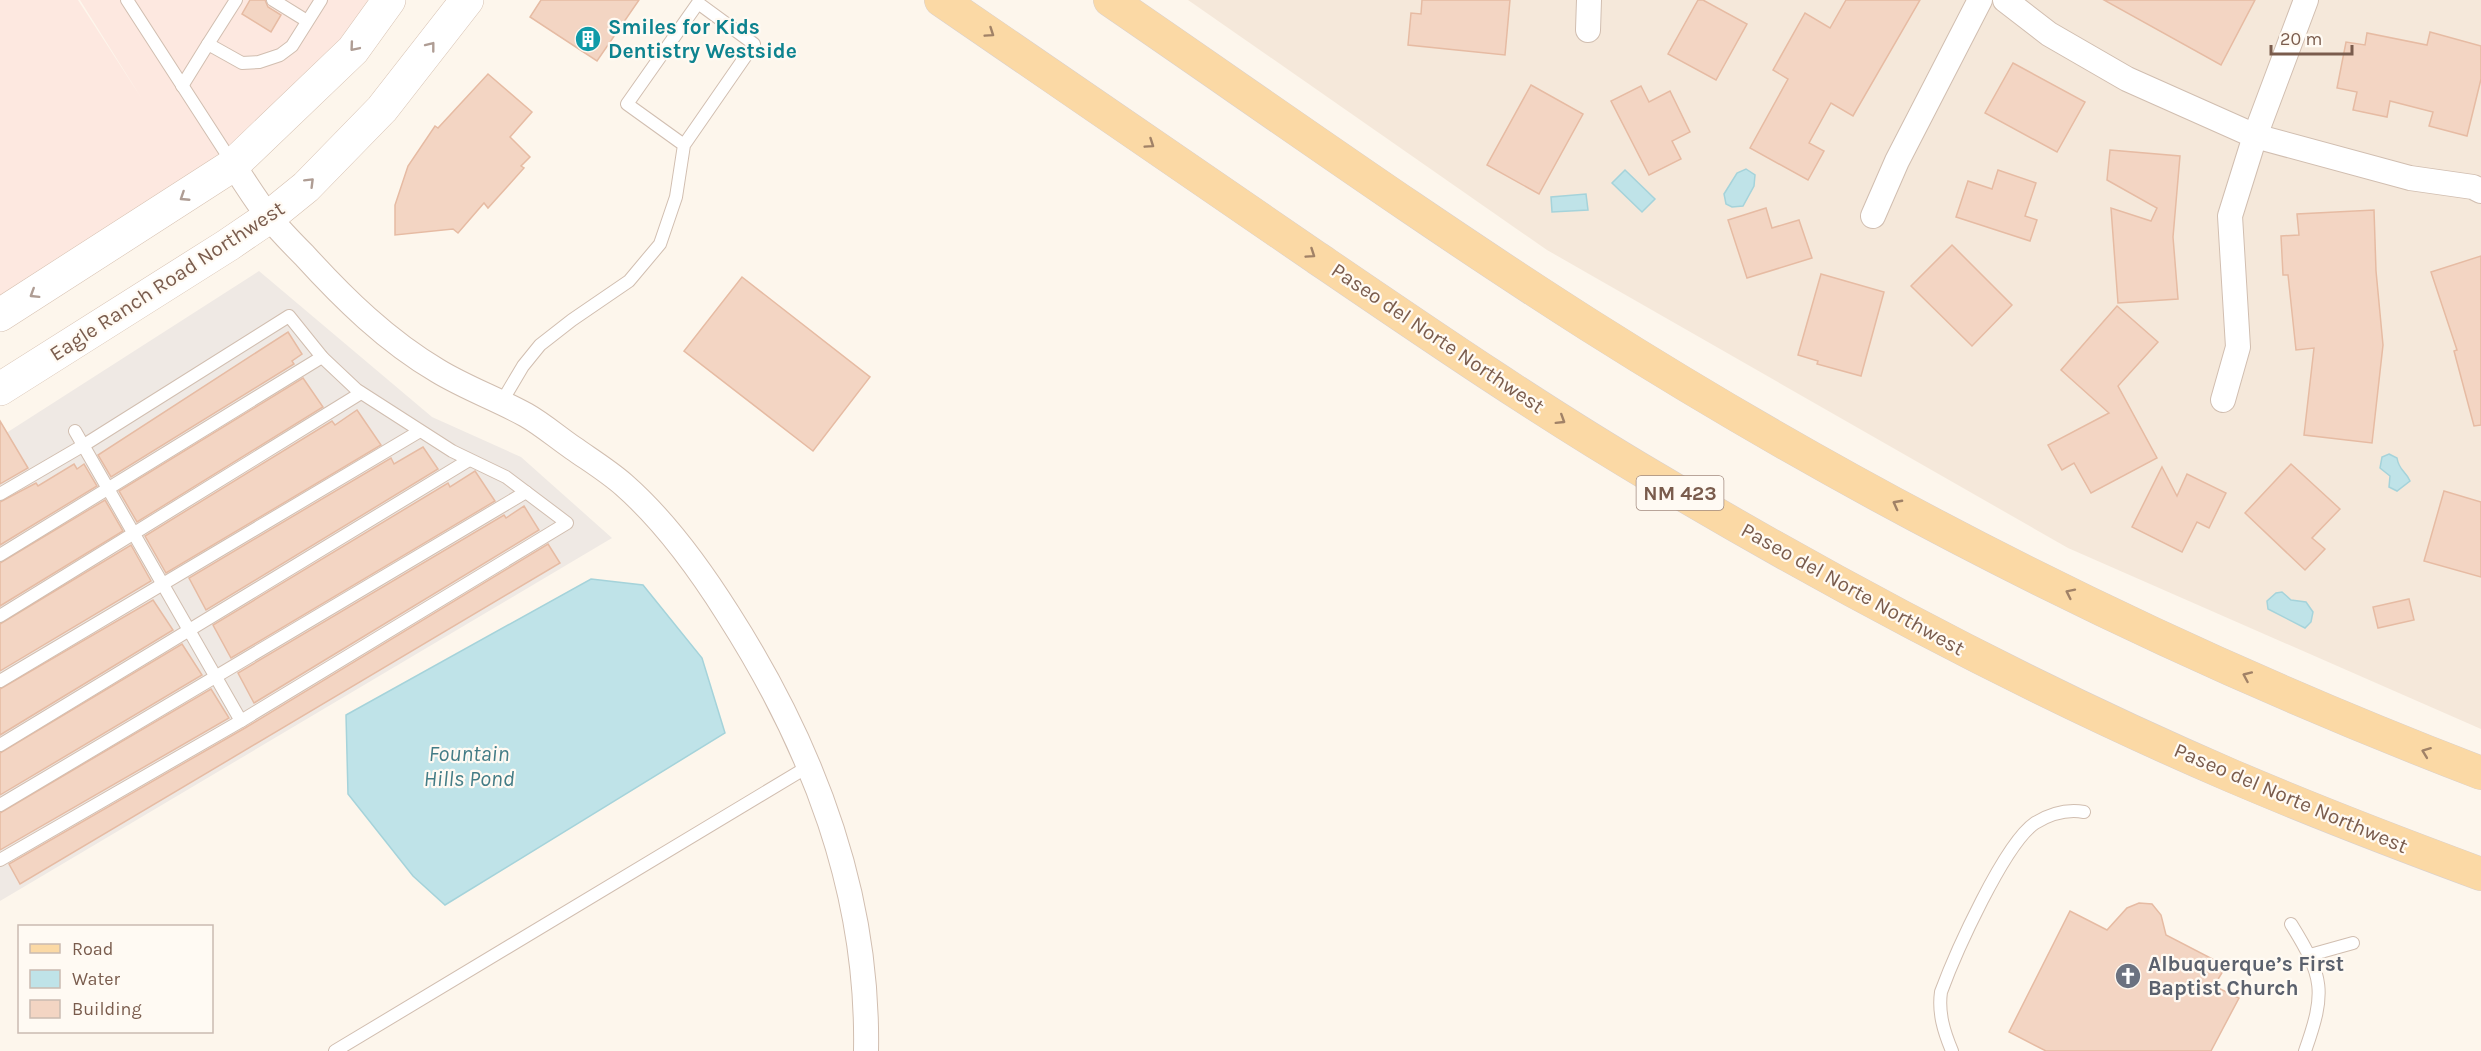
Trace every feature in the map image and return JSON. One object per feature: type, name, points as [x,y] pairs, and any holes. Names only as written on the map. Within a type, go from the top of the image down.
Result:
[{"type":"main road","points":[[0,315],[233,165],[353,50],[389,0]]},
{"type":"main road","name":"Eagle Ranch Road Northwest","points":[[0,389],[269,217],[306,187],[382,109],[467,0]]},
{"type":"main road","name":"Paseo del Norte Northwest","points":[[941,0],[1381,302],[1509,386],[1650,475],[1792,558],[1943,639],[2097,715],[2253,785],[2368,832],[2481,874]]},
{"type":"main road","points":[[1110,0],[1582,320],[1826,466],[1999,557],[2151,632],[2322,709],[2481,772]]},
{"type":"street","points":[[1588,30],[1589,0]]},
{"type":"street","points":[[1873,216],[1897,161],[1980,0]]},
{"type":"street","points":[[2005,0],[2049,34],[2127,80],[2255,136],[2410,178],[2473,187],[2481,191]]},
{"type":"street","points":[[2223,400],[2238,347],[2230,216],[2255,136],[2306,0]]},
{"type":"street","points":[[233,165],[269,217],[329,283],[385,334],[439,372],[528,416],[623,484],[656,517],[687,555],[740,633],[783,709],[809,766],[832,828],[854,905],[864,974],[866,1051]]},
{"type":"lane","points":[[127,0],[233,165]]},
{"type":"lane","points":[[182,86],[236,0]]},
{"type":"lane","points":[[273,0],[307,21]]},
{"type":"lane","points":[[208,44],[242,63],[259,62],[280,55],[292,46],[321,0]]},
{"type":"lane","points":[[501,403],[523,366],[540,345],[629,281],[660,244],[676,197],[684,145],[754,44],[698,3],[627,104],[684,145]]},
{"type":"lane","points":[[0,494],[84,445],[289,315],[322,357],[361,393],[469,460],[506,477],[567,523],[241,721],[0,860]]},
{"type":"lane","points":[[0,555],[322,357]]},
{"type":"lane","points":[[0,616],[135,535],[361,393]]},
{"type":"lane","points":[[75,430],[241,721]]},
{"type":"lane","points":[[0,681],[420,431]]},
{"type":"lane","points":[[0,745],[469,460]]},
{"type":"lane","points":[[0,805],[525,492]]},
{"type":"lane","points":[[335,1051],[809,766]]},
{"type":"lane","points":[[1952,1051],[1939,1004],[1941,992],[1996,876],[2021,837],[2036,823],[2069,809],[2084,812]]},
{"type":"lane","points":[[2292,924],[2310,955],[2318,978],[2317,1017],[2305,1051]]},
{"type":"lane","points":[[2310,955],[2353,943]]},
{"type":"shaded area","points":[[0,0],[78,0],[142,99],[80,0],[371,0],[349,31],[251,127],[191,177],[0,299]]},
{"type":"shaded area","points":[[1188,0],[2481,0],[2481,729],[2068,548],[1547,250]]},
{"type":"shaded area","points":[[259,271],[432,417],[521,457],[612,538],[0,901],[0,437]]},
{"type":"water","points":[[1746,169],[1755,175],[1754,186],[1743,206],[1732,207],[1726,204],[1724,194],[1737,173]]},
{"type":"water","points":[[1625,170],[1655,199],[1642,212],[1612,183]]},
{"type":"water","points":[[1586,194],[1588,210],[1552,212],[1551,197]]},
{"type":"water","points":[[2389,454],[2397,458],[2399,466],[2410,481],[2397,491],[2389,487],[2390,476],[2380,468],[2382,457]]},
{"type":"water","name":"Fountain Hills Pond","points":[[591,579],[643,585],[702,658],[725,733],[445,905],[413,876],[348,794],[346,715]]},
{"type":"water","points":[[2282,592],[2291,600],[2306,602],[2313,612],[2311,622],[2305,628],[2268,609],[2267,601],[2276,593]]},
{"type":"building","points":[[250,0],[265,0],[268,7],[281,15],[271,32],[242,14]]},
{"type":"building","name":"Smiles for Kids Dentistry Westside","points":[[541,0],[639,0],[597,61],[530,17]]},
{"type":"building","points":[[1422,0],[1510,0],[1505,55],[1408,45],[1411,13],[1421,14]]},
{"type":"building","points":[[1698,0],[1703,0],[1747,24],[1716,80],[1668,54]]},
{"type":"building","points":[[1846,0],[1920,0],[1853,116],[1831,103],[1809,143],[1824,151],[1808,180],[1750,148],[1788,79],[1773,70],[1805,13],[1830,28]]},
{"type":"building","points":[[2104,0],[2255,0],[2221,65]]},
{"type":"building","points":[[2430,32],[2481,46],[2481,79],[2467,136],[2429,126],[2433,112],[2390,101],[2387,117],[2353,110],[2357,92],[2337,88],[2346,42],[2365,45],[2367,33],[2427,45]]},
{"type":"building","points":[[2013,63],[2085,102],[2057,152],[1985,113]]},
{"type":"building","points":[[488,74],[532,112],[510,137],[530,157],[521,166],[524,168],[488,208],[484,203],[458,233],[453,229],[395,235],[395,205],[408,166],[435,126],[438,128]]},
{"type":"building","points":[[1531,85],[1583,114],[1539,194],[1487,165]]},
{"type":"building","points":[[1641,86],[1649,102],[1670,91],[1690,132],[1672,141],[1681,159],[1649,175],[1611,101]]},
{"type":"building","points":[[2110,150],[2180,156],[2173,237],[2178,299],[2118,303],[2111,208],[2151,221],[2157,208],[2107,180]]},
{"type":"building","points":[[1998,170],[2036,183],[2025,216],[2037,220],[2030,241],[1956,217],[1968,181],[1992,189]]},
{"type":"building","points":[[1766,208],[1772,228],[1799,220],[1812,258],[1747,278],[1728,220]]},
{"type":"building","points":[[2374,210],[2376,271],[2383,345],[2372,443],[2304,435],[2314,348],[2296,350],[2288,275],[2283,275],[2281,236],[2299,235],[2297,214]]},
{"type":"building","points":[[1952,245],[2012,305],[1972,346],[1911,286]]},
{"type":"building","points":[[2481,256],[2481,425],[2474,426],[2454,351],[2457,350],[2431,272]]},
{"type":"building","points":[[1821,274],[1884,292],[1861,376],[1817,364],[1818,361],[1798,355]]},
{"type":"building","points":[[742,277],[870,377],[813,451],[684,351]]},
{"type":"building","points":[[2117,306],[2158,342],[2118,386],[2157,458],[2091,493],[2074,463],[2062,470],[2048,445],[2109,413],[2061,370]]},
{"type":"building","points":[[288,332],[302,354],[292,361],[294,364],[111,477],[98,455]]},
{"type":"building","points":[[303,378],[323,407],[137,522],[119,491]]},
{"type":"building","points":[[357,410],[381,445],[166,573],[145,536],[332,421],[335,425]]},
{"type":"building","points":[[0,421],[28,468],[0,484]]},
{"type":"building","points":[[423,447],[438,469],[206,610],[189,578],[391,458],[394,464]]},
{"type":"building","points":[[74,464],[77,469],[84,464],[97,486],[0,545],[0,502],[36,483],[38,486]]},
{"type":"building","points":[[2291,464],[2340,509],[2312,538],[2325,549],[2305,570],[2245,513]]},
{"type":"building","points":[[2162,467],[2177,496],[2187,474],[2226,493],[2209,528],[2197,522],[2182,552],[2132,527]]},
{"type":"building","points":[[475,471],[495,501],[231,658],[213,625],[448,483],[450,487]]},
{"type":"building","points":[[2444,491],[2481,502],[2481,577],[2424,561]]},
{"type":"building","points":[[105,500],[123,531],[0,606],[0,563]]},
{"type":"building","points":[[524,506],[539,530],[254,703],[238,673],[504,515],[506,518]]},
{"type":"building","points":[[548,544],[560,563],[20,884],[9,864],[245,728]]},
{"type":"building","points":[[131,545],[151,581],[0,671],[0,624]]},
{"type":"building","points":[[2409,599],[2414,620],[2378,628],[2373,607]]},
{"type":"building","points":[[153,600],[173,630],[0,735],[0,689]]},
{"type":"building","points":[[182,644],[202,675],[0,795],[0,753]]},
{"type":"building","points":[[211,689],[229,718],[0,850],[0,813]]},
{"type":"building","name":"Albuquerque’s First Baptist Church","points":[[2139,903],[2152,904],[2161,915],[2166,935],[2226,966],[2214,986],[2239,998],[2211,1051],[2046,1051],[2009,1032],[2070,911],[2107,930],[2127,908]]},
{"type":"place","name":"Smiles for Kids Dentistry Westside","points":[[588,39]]},
{"type":"place","name":"Albuquerque’s First Baptist Church","points":[[2128,976]]}]
